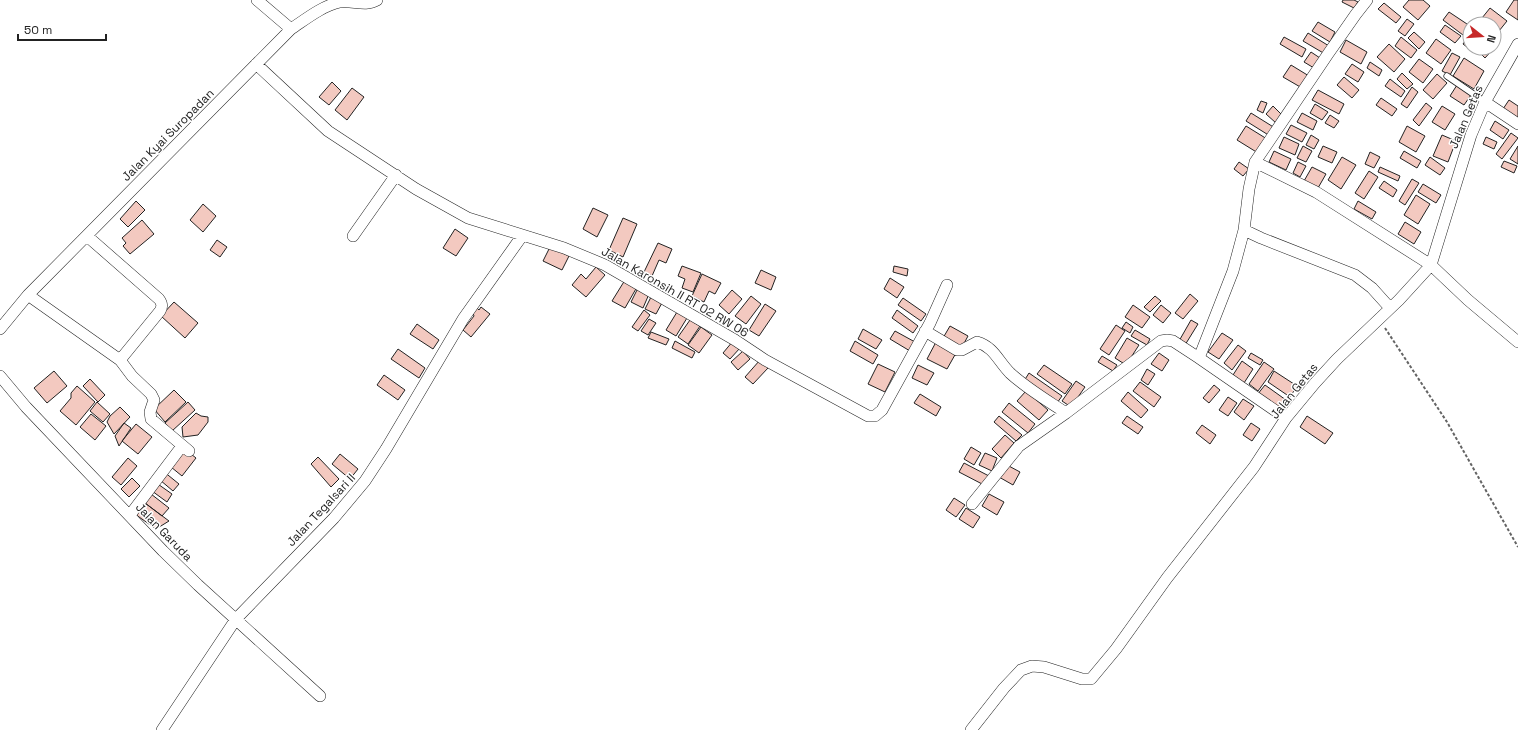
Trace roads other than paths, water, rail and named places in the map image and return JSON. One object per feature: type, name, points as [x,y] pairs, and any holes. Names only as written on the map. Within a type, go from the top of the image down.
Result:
[{"type":"street","points":[[257,0],[291,29]]},
{"type":"street","name":"Jalan Kyai Suropadan","points":[[0,329],[28,295],[291,29],[325,7],[346,1],[368,4],[377,0]]},
{"type":"street","points":[[1199,358],[1229,281],[1244,230],[1248,189],[1255,162],[1332,48],[1367,0]]},
{"type":"street","name":"Jalan Getas","points":[[971,730],[1004,688],[1021,670],[1032,666],[1044,667],[1082,679],[1091,678],[1116,649],[1167,578],[1254,468],[1286,418],[1319,379],[1431,265],[1444,227],[1471,135],[1485,102],[1518,44]]},
{"type":"street","name":"Jalan Karonsih II RT 02 RW 06","points":[[256,64],[328,131],[416,189],[468,218],[564,248],[605,265],[736,340],[765,360],[868,416],[875,416],[882,410],[925,331],[947,285]]},
{"type":"street","points":[[1485,102],[1518,124]]},
{"type":"street","points":[[1255,162],[1316,192],[1431,265],[1468,300],[1518,342]]},
{"type":"street","points":[[352,236],[396,175]]},
{"type":"street","points":[[1244,230],[1355,275],[1372,288],[1390,308]]},
{"type":"street","points":[[86,236],[160,299],[162,303],[160,311],[120,360]]},
{"type":"street","name":"Jalan Tegalsari II","points":[[162,730],[236,619],[334,518],[365,481],[386,449],[463,319],[522,236]]},
{"type":"street","points":[[28,295],[120,360],[132,376],[154,398],[150,412],[151,419],[186,448],[130,515]]},
{"type":"street","points":[[925,331],[957,350],[962,350],[977,342],[984,344],[992,349],[1010,373],[1066,414]]},
{"type":"street","points":[[972,504],[1019,446],[1066,414],[1161,341],[1173,341],[1286,418]]},
{"type":"street","name":"Jalan Garuda","points":[[0,376],[26,407],[163,551],[320,696]]},
{"type":"lane","points":[[1447,76],[1485,102]]}]
